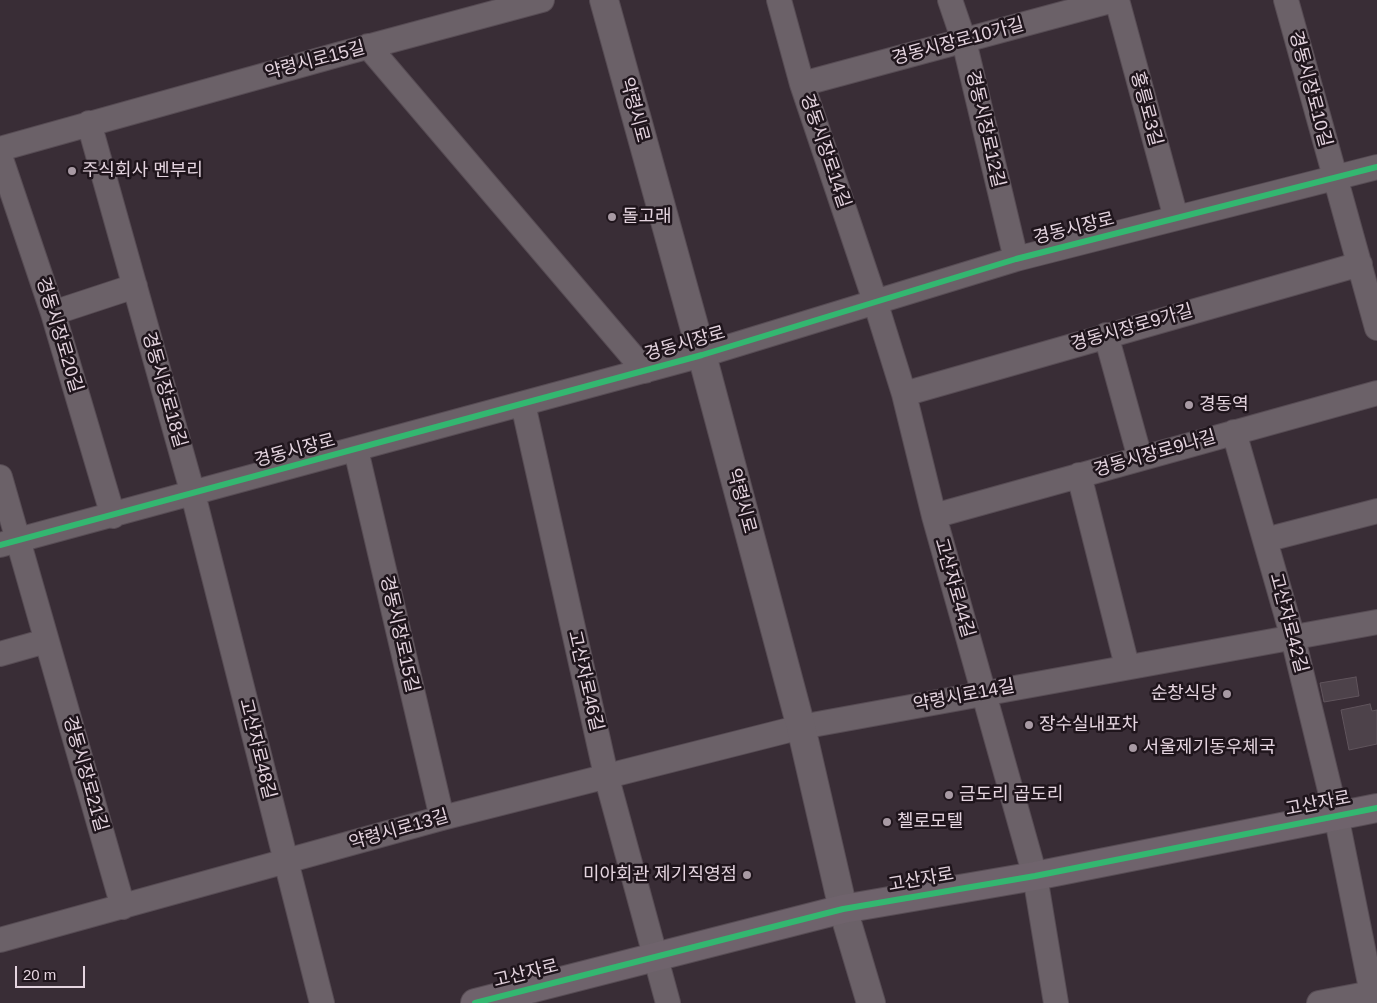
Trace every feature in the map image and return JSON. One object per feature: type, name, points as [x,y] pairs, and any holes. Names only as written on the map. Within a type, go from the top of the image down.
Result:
[{"type":"main road","name":"약령시로","points":[[604,0],[702,355],[801,727],[844,909],[871,1003]]},
{"type":"main road","name":"고산자로","points":[[475,1003],[844,909],[1034,876],[1377,808]]},
{"type":"street","name":"약령시로15길","points":[[0,149],[368,46],[542,0]]},
{"type":"street","name":"경동시장로14길","points":[[779,0],[802,84],[875,300]]},
{"type":"street","name":"경동시장로12길","points":[[950,0],[964,41],[1016,259]]},
{"type":"street","name":"경동시장로10가길","points":[[802,84],[1115,0]]},
{"type":"street","name":"홍릉로3길","points":[[1115,0],[1176,218]]},
{"type":"street","name":"경동시장로10길","points":[[1286,0],[1377,328]]},
{"type":"street","name":"경동시장로","points":[[368,46],[645,371]]},
{"type":"street","name":"경동시장로18길","points":[[89,123],[193,494]]},
{"type":"street","name":"경동시장로20길","points":[[0,156],[53,313],[113,516]]},
{"type":"street","name":"경동시장로","points":[[8,543],[702,355],[875,300],[1016,259],[1377,167]]},
{"type":"street","name":"경동시장로9가길","points":[[904,394],[1360,264]]},
{"type":"street","points":[[53,313],[135,286]]},
{"type":"street","name":"고산자로44길","points":[[875,300],[904,394],[934,516],[1034,876],[1056,1003]]},
{"type":"street","points":[[1106,335],[1140,458]]},
{"type":"street","name":"경동시장로9나길","points":[[934,516],[1377,393]]},
{"type":"street","name":"고산자로46길","points":[[522,404],[606,775],[668,1003]]},
{"type":"street","name":"고산자로42길","points":[[1234,432],[1293,638],[1336,815],[1374,996]]},
{"type":"street","name":"경동시장로15길","points":[[356,450],[442,818]]},
{"type":"street","points":[[1079,475],[1127,666]]},
{"type":"street","name":"경동시장로21길","points":[[0,478],[8,543],[46,641],[124,907]]},
{"type":"street","name":"고산자로48길","points":[[193,494],[322,1003]]},
{"type":"street","points":[[1265,540],[1377,511]]},
{"type":"street","name":"약령시로14길","points":[[801,727],[983,692],[1377,622]]},
{"type":"street","points":[[0,654],[46,641]]},
{"type":"street","name":"약령시로13길","points":[[0,940],[442,818],[801,727]]},
{"type":"street","points":[[1319,1003],[1374,996]]},
{"type":"building","points":[[1356,677],[1359,696],[1324,702],[1320,683]]},
{"type":"building","points":[[1370,704],[1372,711],[1377,710],[1377,744],[1349,750],[1341,710]]},
{"type":"cycle path","points":[[0,545],[702,355],[1016,259],[1377,167]]},
{"type":"cycle path","points":[[475,1003],[843,909],[1035,876],[1377,808]]},
{"type":"place","name":"주식회사 멘부리","points":[[72,171]]},
{"type":"place","name":"돌고래","points":[[612,217]]},
{"type":"place","name":"경동역","points":[[1189,405]]},
{"type":"place","name":"순창식당","points":[[1227,694]]},
{"type":"place","name":"장수실내포차","points":[[1029,725]]},
{"type":"place","name":"서울제기동우체국","points":[[1133,748]]},
{"type":"place","name":"금도리 곱도리","points":[[949,795]]},
{"type":"place","name":"첼로모텔","points":[[887,822]]},
{"type":"place","name":"미아회관 제기직영점","points":[[747,875]]}]
